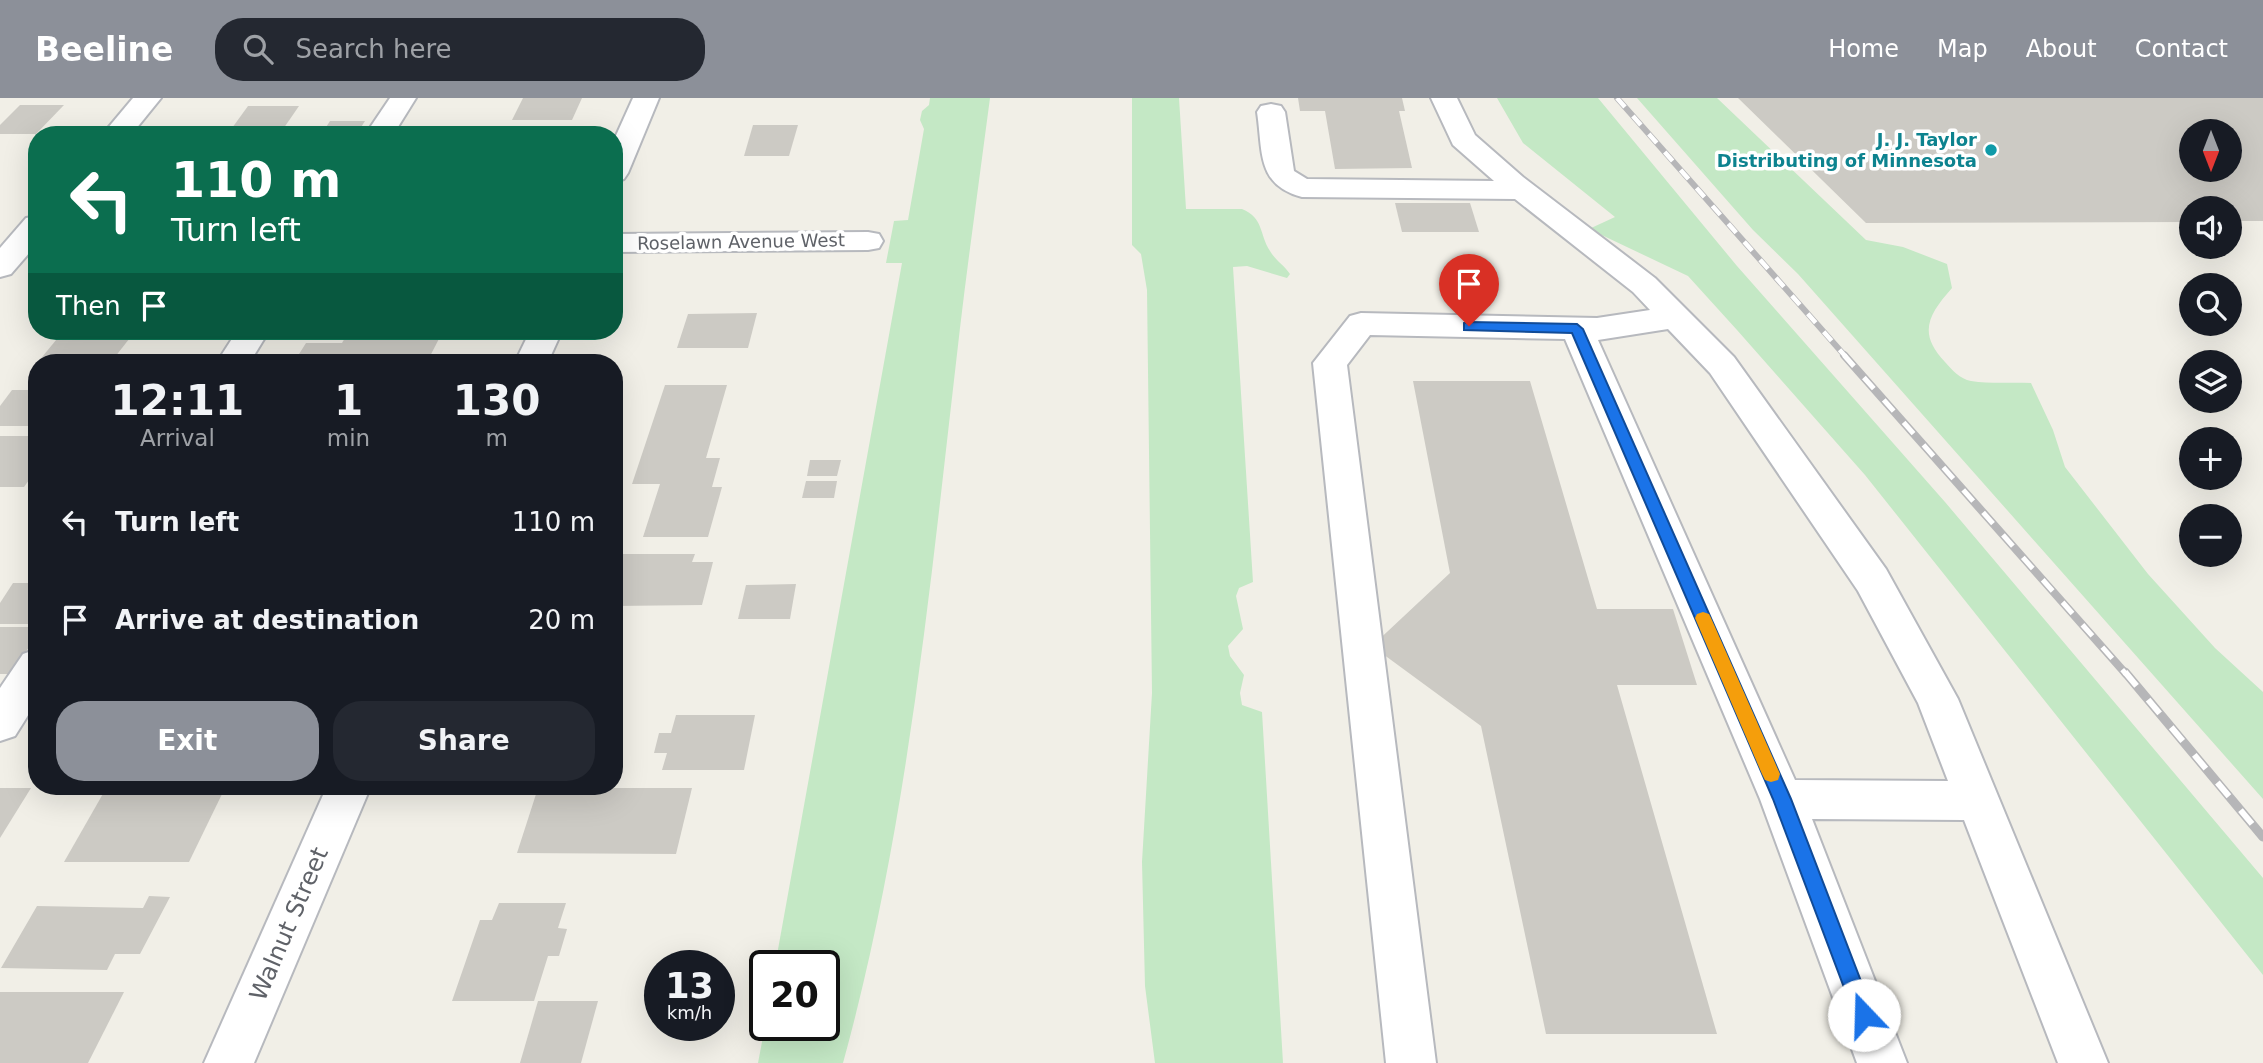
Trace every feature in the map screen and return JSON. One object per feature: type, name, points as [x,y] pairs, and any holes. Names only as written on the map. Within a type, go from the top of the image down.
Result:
[{"type":"street","points":[[124,126],[148,98]]},
{"type":"street","points":[[385,126],[402,98]]},
{"type":"street","points":[[623,152],[646,98]]},
{"type":"street","points":[[1444,98],[1464,139],[1522,190],[1644,285],[1722,365],[1872,580],[1937,699],[2083,1063]]},
{"type":"street","points":[[1271,112],[1280,173],[1286,180],[1302,188],[1522,190]]},
{"type":"street","name":"Roselawn Avenue West","points":[[623,243],[868,241]]},
{"type":"street","points":[[1411,1063],[1330,363],[1361,324],[1597,329],[1674,317]]},
{"type":"street","points":[[1577,329],[1782,799],[1882,1063]]},
{"type":"street","points":[[0,723],[28,680]]},
{"type":"street","name":"Walnut Street","points":[[229,1063],[345,795]]},
{"type":"street","points":[[1782,799],[1977,801]]},
{"type":"green space","points":[[930,98],[990,98],[963,299],[928,606],[885,882],[843,1063],[758,1063],[762,1041],[840,1041],[840,950],[778,950],[902,263],[886,263],[894,221],[908,220],[924,129],[920,120],[922,111],[929,105]]},
{"type":"green space","points":[[1132,98],[1179,98],[1186,209],[1242,209],[1249,213],[1258,222],[1272,254],[1290,274],[1287,278],[1247,266],[1233,267],[1253,582],[1239,588],[1236,596],[1243,629],[1228,646],[1230,656],[1244,675],[1240,693],[1242,705],[1262,712],[1283,1063],[1155,1063],[1145,986],[1142,862],[1152,693],[1147,290],[1141,254],[1132,245]]},
{"type":"green space","points":[[1497,98],[1598,98],[1737,266],[1945,502],[2263,878],[2263,975],[1865,475],[1688,276],[1589,229],[1615,217],[1523,143]]},
{"type":"green space","points":[[1637,98],[1717,98],[1866,240],[1903,247],[1947,264],[1952,288],[1937,306],[1929,324],[1931,342],[1936,352],[1953,371],[1967,380],[2031,383],[2053,430],[2065,467],[2148,574],[2215,648],[2263,692],[2263,799],[1798,274],[1753,230]]},
{"type":"building","points":[[523,98],[582,98],[572,120],[512,120]]},
{"type":"building","points":[[1298,98],[1402,98],[1405,111],[1399,111],[1412,168],[1335,169],[1325,111],[1300,111]]},
{"type":"building","name":"J. J. Taylor Distributing of Minnesota","points":[[1738,98],[2263,98],[2263,221],[2242,221],[2242,196],[2179,196],[2179,222],[1866,223]]},
{"type":"building","points":[[20,105],[64,105],[44,126],[28,126],[28,134],[0,134],[0,125]]},
{"type":"building","points":[[248,106],[299,106],[285,126],[234,126]]},
{"type":"building","points":[[330,121],[365,121],[362,126],[327,126]]},
{"type":"building","points":[[753,125],[798,125],[789,156],[744,156]]},
{"type":"building","points":[[1395,203],[1470,203],[1479,232],[1402,232]]},
{"type":"building","points":[[757,313],[748,348],[677,348],[688,314]]},
{"type":"building","points":[[56,340],[128,340],[117,354],[45,354]]},
{"type":"building","points":[[344,340],[438,340],[431,354],[299,354],[306,343],[342,343]]},
{"type":"building","points":[[1413,381],[1530,381],[1597,609],[1673,609],[1697,685],[1617,685],[1717,1034],[1546,1034],[1481,726],[1372,646],[1450,573]]},
{"type":"building","points":[[665,385],[727,385],[706,458],[720,458],[712,487],[722,487],[708,537],[643,537],[660,484],[632,484]]},
{"type":"building","points":[[12,390],[28,390],[28,426],[0,426],[0,406]]},
{"type":"building","points":[[0,436],[28,436],[28,481],[24,487],[0,487]]},
{"type":"building","points":[[810,460],[841,460],[837,476],[807,476]]},
{"type":"building","points":[[806,481],[837,481],[834,498],[802,498]]},
{"type":"building","points":[[623,554],[695,554],[692,562],[713,562],[702,605],[623,606]]},
{"type":"building","points":[[13,583],[28,583],[28,624],[0,624],[0,603]]},
{"type":"building","points":[[796,584],[790,619],[738,619],[746,585]]},
{"type":"building","points":[[0,627],[28,627],[28,648],[11,674],[0,674]]},
{"type":"building","points":[[676,715],[755,715],[744,770],[662,770],[667,753],[654,753],[659,733],[671,733]]},
{"type":"building","points":[[0,788],[28,788],[28,793],[0,838]]},
{"type":"building","points":[[623,788],[692,788],[676,854],[517,853],[536,795],[623,795]]},
{"type":"building","points":[[102,795],[222,795],[189,862],[64,862]]},
{"type":"building","points":[[149,896],[170,897],[140,954],[115,954],[107,970],[1,968],[37,906],[143,908]]},
{"type":"building","points":[[499,903],[566,903],[558,928],[567,929],[559,956],[548,956],[534,1001],[452,1001],[480,920],[492,920]]},
{"type":"building","points":[[0,992],[124,992],[88,1063],[0,1063]]},
{"type":"building","points":[[538,1001],[598,1001],[581,1063],[520,1063]]},
{"type":"railway","points":[[1617,98],[1846,357]]},
{"type":"railway","points":[[1844,355],[2126,674]]},
{"type":"railway","points":[[2125,672],[2263,837]]},
{"type":"slow traffic","points":[[1703,618],[1771,774]]},
{"type":"place","name":"J. J. Taylor Distributing of Minnesota","points":[[1991,150]]},
{"type":"route","points":[[1469,326],[1577,329],[1782,799],[1864,1015]]}]
